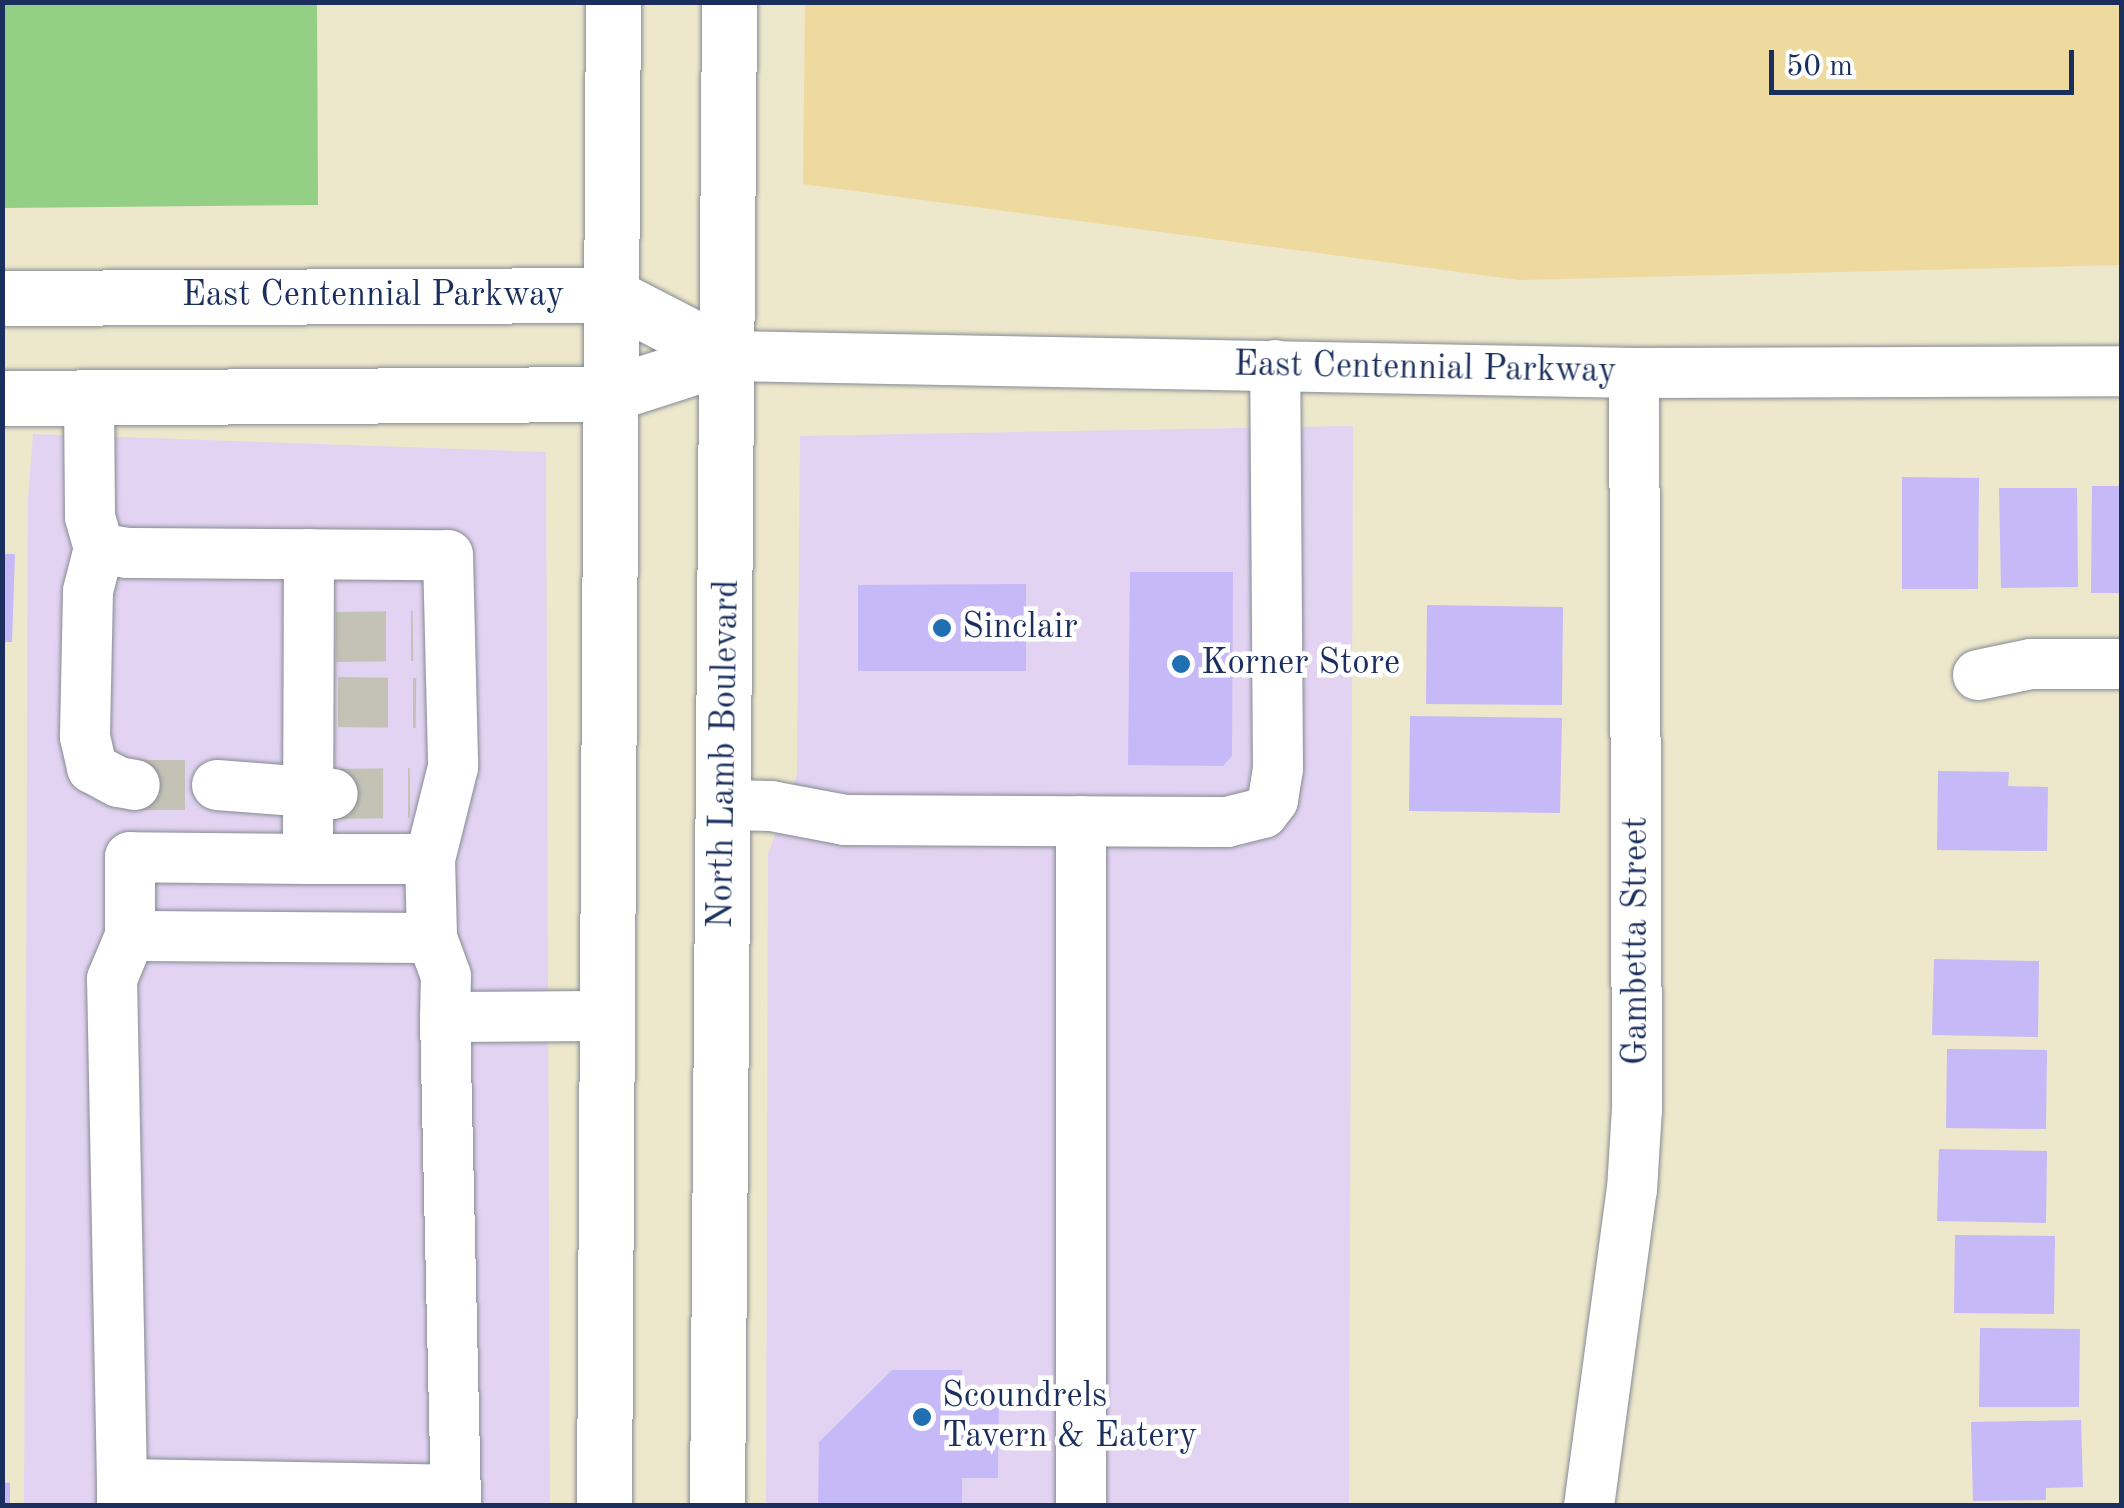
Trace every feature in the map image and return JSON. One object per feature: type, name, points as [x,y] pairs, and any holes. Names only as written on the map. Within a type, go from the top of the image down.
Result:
[{"type":"main road","points":[[604,1506],[612,2]]},
{"type":"main road","name":"North Lamb Boulevard","points":[[718,1506],[728,2]]},
{"type":"main road","name":"East Centennial Parkway","points":[[2,298],[610,295],[728,356]]},
{"type":"main road","name":"East Centennial Parkway","points":[[2,398],[610,394],[728,356]]},
{"type":"main road","points":[[605,1254],[642,1506]]},
{"type":"street","name":"East Centennial Parkway","points":[[728,356],[1634,373],[2122,371]]},
{"type":"street","points":[[725,805],[759,805],[846,820],[1240,821],[1258,816],[1273,800],[1278,769],[1275,365]]},
{"type":"street","name":"Gambetta Street","points":[[1589,1506],[1632,1190],[1637,1109],[1634,373]]},
{"type":"street","points":[[89,398],[90,518],[99,548],[88,591],[85,738],[92,768],[135,785]]},
{"type":"street","points":[[99,548],[127,553],[448,556],[432,636],[430,859],[432,938],[446,976],[456,1498],[122,1495],[112,979],[130,936],[130,856],[430,859]]},
{"type":"street","points":[[308,858],[320,792],[323,703],[323,636],[310,554]]},
{"type":"street","points":[[1978,675],[2031,664],[2122,664]]},
{"type":"street","points":[[218,786],[320,792]]},
{"type":"street","points":[[1081,821],[1081,1506]]},
{"type":"street","points":[[130,936],[432,938]]},
{"type":"street","points":[[446,1017],[606,1016]]},
{"type":"shaded area","points":[[1353,426],[1349,1505],[766,1506],[768,854],[797,775],[800,436]]},
{"type":"shaded area","points":[[33,434],[546,452],[550,1505],[24,1506],[28,500]]},
{"type":"green space","points":[[2,3],[317,3],[318,205],[3,208]]},
{"type":"sand","points":[[805,3],[2121,3],[2121,265],[1519,280],[803,184]]},
{"type":"building","points":[[1902,477],[1979,478],[1978,589],[1902,589]]},
{"type":"building","points":[[2092,486],[2122,486],[2122,593],[2091,593]]},
{"type":"building","points":[[1999,488],[2077,488],[2078,587],[2001,588]]},
{"type":"building","points":[[2,554],[15,554],[12,642],[2,642]]},
{"type":"building","name":"Korner Store","points":[[1130,572],[1233,572],[1232,756],[1223,766],[1128,765]]},
{"type":"building","name":"Sinclair","points":[[1026,584],[1026,671],[858,671],[858,585]]},
{"type":"building","points":[[1427,605],[1563,607],[1562,705],[1426,704]]},
{"type":"building","points":[[1410,716],[1562,718],[1560,813],[1409,811]]},
{"type":"building","points":[[1938,771],[2009,772],[2008,786],[2048,787],[2047,851],[1937,850]]},
{"type":"building","points":[[1934,959],[2039,961],[2038,1037],[1932,1035]]},
{"type":"building","points":[[1947,1049],[2047,1050],[2046,1129],[1946,1128]]},
{"type":"building","points":[[1939,1149],[2047,1151],[2046,1223],[1937,1221]]},
{"type":"building","points":[[1955,1235],[2055,1236],[2054,1314],[1954,1313]]},
{"type":"building","points":[[1980,1328],[2080,1329],[2079,1407],[1979,1407]]},
{"type":"building","name":"Scoundrels Tavern & Eatery","points":[[892,1370],[962,1370],[962,1391],[999,1391],[998,1478],[962,1478],[962,1506],[818,1506],[819,1442]]},
{"type":"building","points":[[2081,1420],[2083,1487],[2046,1488],[2046,1500],[1973,1501],[1971,1422]]},
{"type":"building","points":[[2,1482],[10,1483],[10,1506],[2,1506]]},
{"type":"tunnel","points":[[336,637],[413,636]]},
{"type":"tunnel","points":[[338,702],[416,703]]},
{"type":"tunnel","points":[[135,785],[217,785]]},
{"type":"tunnel","points":[[333,794],[410,793]]},
{"type":"place","name":"Sinclair","points":[[942,628]]},
{"type":"place","name":"Korner Store","points":[[1181,664]]},
{"type":"place","name":"Scoundrels Tavern & Eatery","points":[[922,1417]]}]
